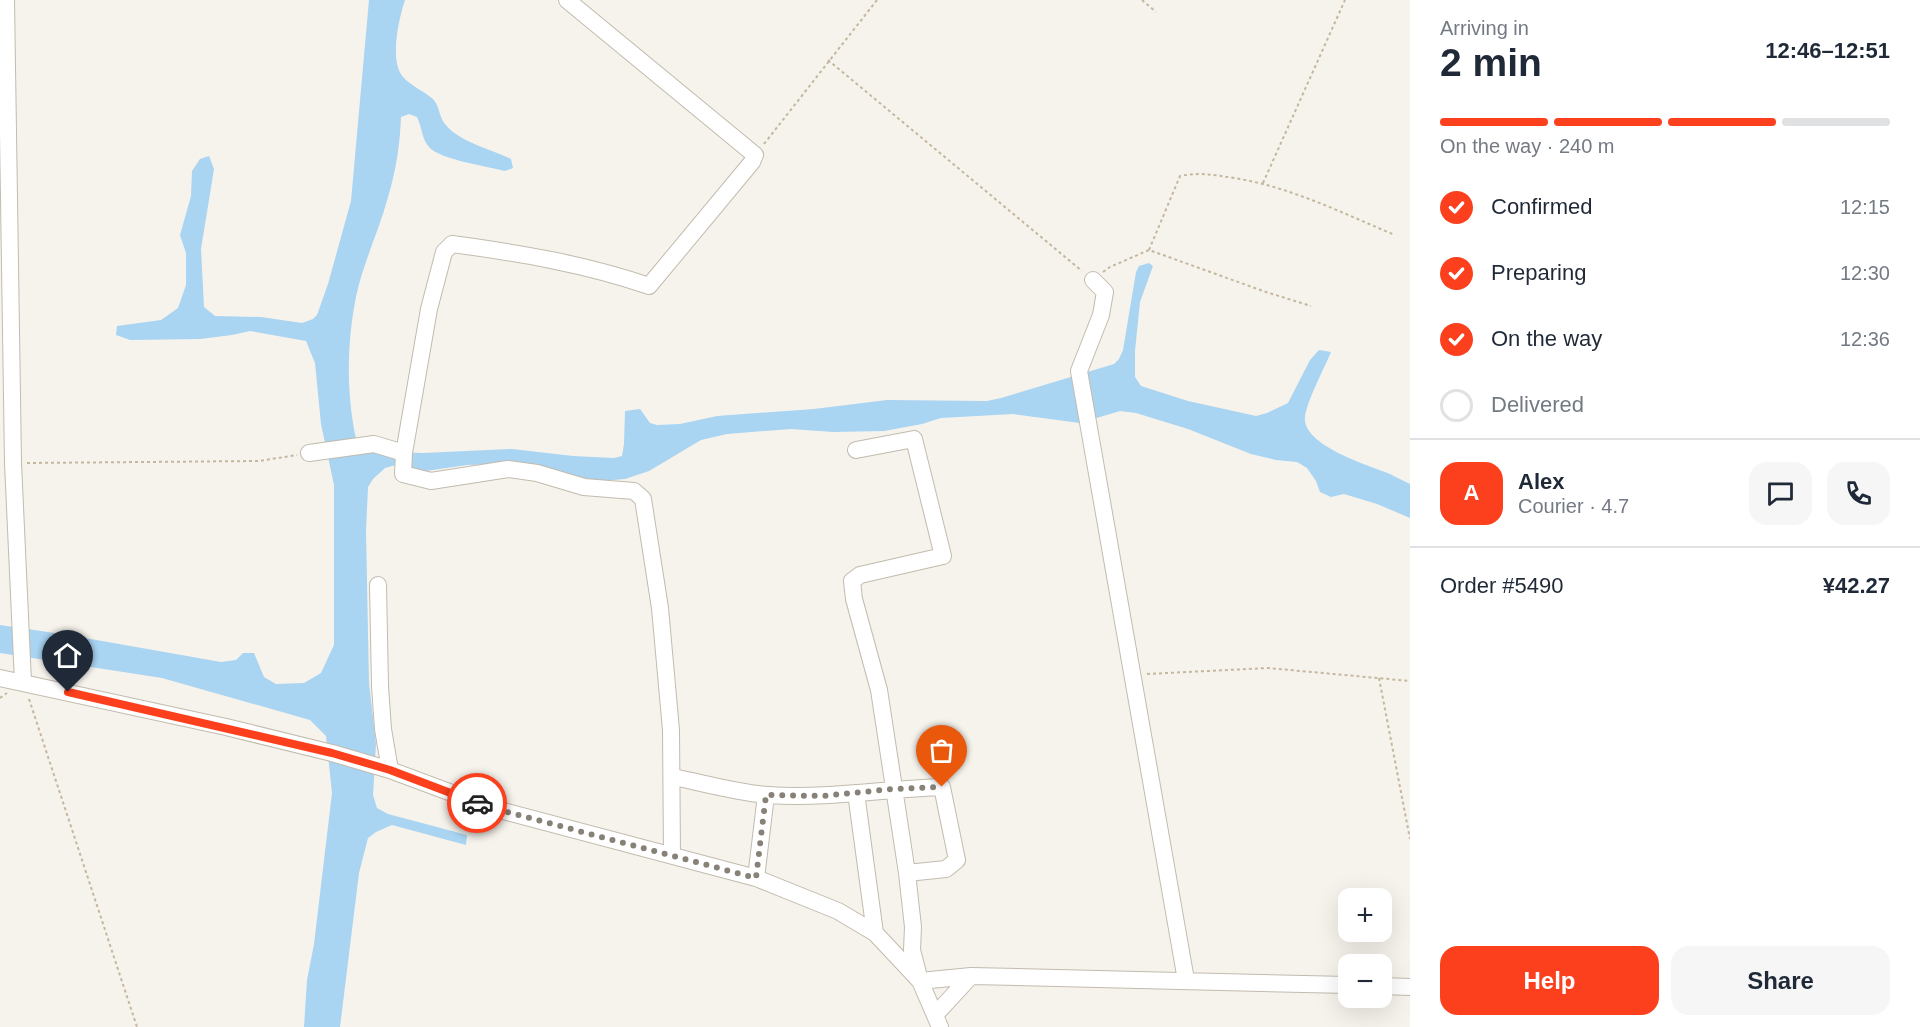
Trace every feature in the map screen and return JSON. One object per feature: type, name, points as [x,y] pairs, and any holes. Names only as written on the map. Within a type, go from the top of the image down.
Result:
[{"type":"street","points":[[6,0],[13,463],[23,682]]},
{"type":"street","points":[[567,0],[755,156],[649,286],[613,273],[522,253],[452,244],[444,252],[429,309],[404,453],[403,474],[431,481],[508,469],[537,473],[584,487],[634,491],[643,499],[660,608],[671,730],[672,855]]},
{"type":"street","points":[[1093,280],[1105,292],[1101,315],[1079,370],[1186,980]]},
{"type":"street","points":[[856,450],[914,440],[943,556],[860,575],[852,582],[854,599],[879,690],[907,873],[913,927],[912,950],[920,981],[937,1021],[971,976]]},
{"type":"street","points":[[309,453],[374,444],[404,453]]},
{"type":"street","points":[[378,585],[380,686],[386,769]]},
{"type":"street","points":[[0,678],[226,727],[332,753],[386,769],[492,808],[756,878],[838,911],[875,933],[920,981]]},
{"type":"street","points":[[673,777],[766,795],[822,796],[942,787],[957,860],[946,869],[907,873]]},
{"type":"street","points":[[856,793],[875,933]]},
{"type":"street","points":[[756,878],[766,795]]},
{"type":"street","points":[[920,981],[971,976],[1338,985]]},
{"type":"street","points":[[1392,986],[1410,987]]},
{"type":"path","points":[[755,156],[877,0]]},
{"type":"path","points":[[1142,0],[1156,12]]},
{"type":"path","points":[[1263,183],[1345,0]]},
{"type":"path","points":[[828,60],[1093,280],[1110,267],[1149,250],[1311,306]]},
{"type":"path","points":[[1149,250],[1180,176],[1199,173],[1263,183],[1314,199],[1395,235]]},
{"type":"path","points":[[13,463],[259,462],[309,453]]},
{"type":"path","points":[[1132,675],[1268,668],[1410,681]]},
{"type":"path","points":[[1379,678],[1410,839]]},
{"type":"path","points":[[23,682],[137,1027]]},
{"type":"water","points":[[369,0],[405,0],[396,39],[397,61],[403,77],[433,99],[443,121],[458,136],[511,159],[513,168],[505,171],[435,152],[425,142],[417,117],[409,114],[401,117],[399,147],[393,177],[359,284],[350,335],[350,394],[359,451],[423,453],[512,449],[614,458],[622,456],[625,411],[640,409],[650,423],[657,425],[680,424],[717,416],[814,409],[887,400],[987,401],[1001,398],[1114,364],[1123,350],[1136,272],[1139,266],[1149,263],[1153,266],[1140,302],[1135,351],[1135,377],[1141,386],[1188,401],[1256,416],[1288,403],[1310,360],[1319,350],[1331,352],[1307,407],[1305,421],[1308,430],[1338,453],[1410,484],[1410,518],[1377,504],[1344,494],[1331,497],[1320,492],[1307,468],[1297,462],[1251,454],[1188,429],[1136,413],[1120,411],[1080,423],[1013,414],[941,418],[884,431],[833,432],[791,429],[727,434],[701,440],[649,471],[625,479],[600,481],[499,464],[467,465],[419,472],[396,465],[385,468],[368,487],[366,531],[369,683],[376,744],[373,795],[377,808],[388,814],[467,835],[466,845],[392,825],[368,838],[359,873],[340,1027],[304,1027],[307,980],[314,944],[332,793],[326,736],[310,720],[162,678],[0,653],[0,625],[221,662],[236,660],[243,653],[254,653],[264,677],[276,684],[304,683],[321,673],[334,645],[334,485],[321,424],[315,363],[306,341],[250,331],[200,339],[130,340],[116,335],[117,326],[161,320],[178,308],[186,285],[186,253],[180,235],[191,196],[192,171],[200,159],[209,156],[214,169],[201,249],[204,307],[215,316],[261,317],[302,323],[317,315],[351,201]]},
{"type":"way so far","points":[[477,803],[756,878],[766,795],[822,796],[942,787]]},
{"type":"route","points":[[68,692],[332,753],[390,770],[477,803]]}]
